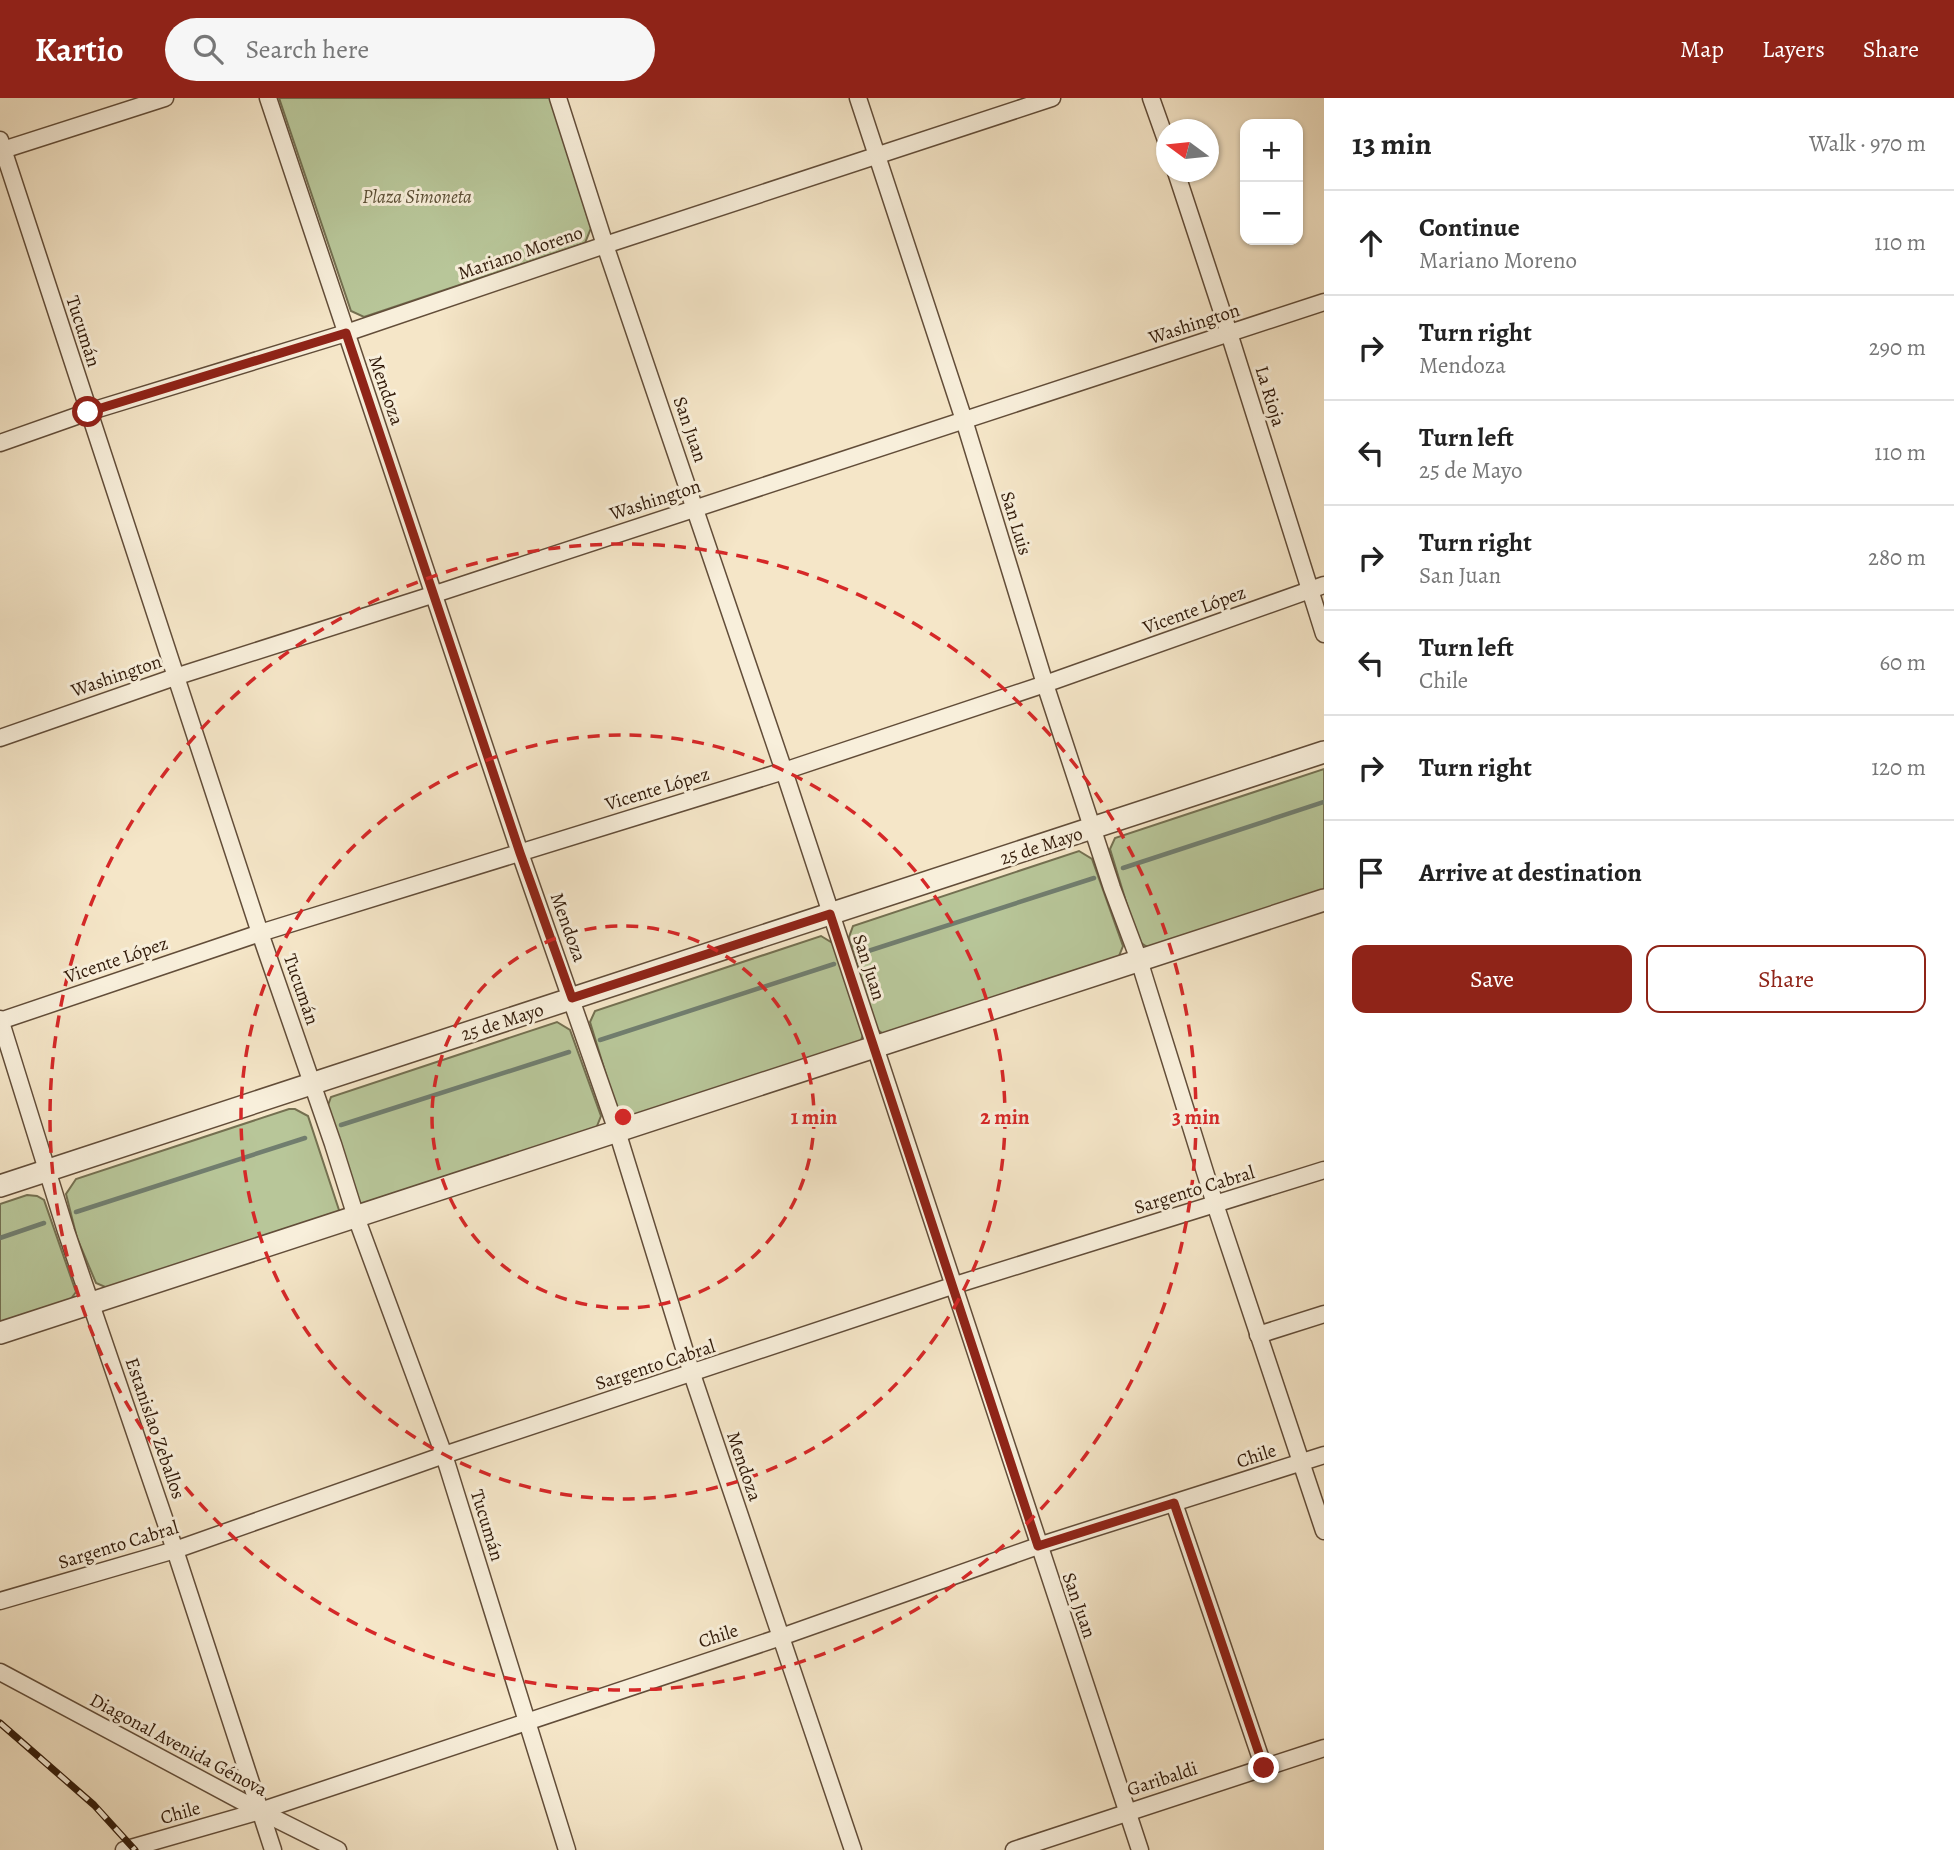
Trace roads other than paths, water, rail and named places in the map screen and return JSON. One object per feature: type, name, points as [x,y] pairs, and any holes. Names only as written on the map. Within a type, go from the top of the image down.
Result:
[{"type":"street","points":[[1,147],[165,98]]},
{"type":"street","name":"Mendoza","points":[[268,98],[520,853],[617,1131],[692,1374],[853,1850]]},
{"type":"street","name":"San Juan","points":[[558,98],[605,245],[784,771],[1140,1850]]},
{"type":"street","name":"San Luis","points":[[858,98],[964,420],[1045,684],[1139,960],[1215,1204],[1324,1531]]},
{"type":"street","name":"Mariano Moreno","points":[[0,443],[88,412],[346,333],[1052,98]]},
{"type":"street","points":[[1152,98],[1159,119]]},
{"type":"street","name":"Tucumán","points":[[1,147],[356,1217],[444,1455],[568,1850]]},
{"type":"street","name":"La Rioja","points":[[1179,182],[1317,587],[1324,634]]},
{"type":"street","name":"Washington","points":[[0,738],[175,677],[1324,302]]},
{"type":"street","name":"Vicente López","points":[[0,1020],[260,933],[784,771],[1045,684],[1317,587]]},
{"type":"street","name":"25 de Mayo","points":[[0,1186],[1324,752]]},
{"type":"street","points":[[0,1333],[1324,900]]},
{"type":"street","name":"Estanislao Zeballos","points":[[0,1020],[47,1171],[273,1850]]},
{"type":"street","name":"Sargento Cabral","points":[[0,1601],[175,1550],[444,1455],[953,1286],[1324,1170]]},
{"type":"street","points":[[1258,1335],[1324,1314]]},
{"type":"street","name":"Chile","points":[[124,1850],[260,1811],[780,1637],[1038,1546],[1324,1455]]},
{"type":"street","points":[[1174,1503],[1264,1768]]},
{"type":"street","name":"Diagonal Avenida Génova","points":[[0,1672],[338,1850]]},
{"type":"street","name":"Garibaldi","points":[[1014,1850],[1324,1748]]},
{"type":"waterway","points":[[1123,868],[1324,802]]},
{"type":"waterway","points":[[859,954],[1094,878]]},
{"type":"waterway","points":[[600,1040],[834,964]]},
{"type":"waterway","points":[[341,1125],[569,1052]]},
{"type":"waterway","points":[[76,1212],[305,1138]]},
{"type":"waterway","points":[[0,1238],[44,1223]]},
{"type":"railway","points":[[0,1723],[94,1805],[135,1850]]},
{"type":"park label","name":"Plaza Simoneta","points":[[417,196]]}]
